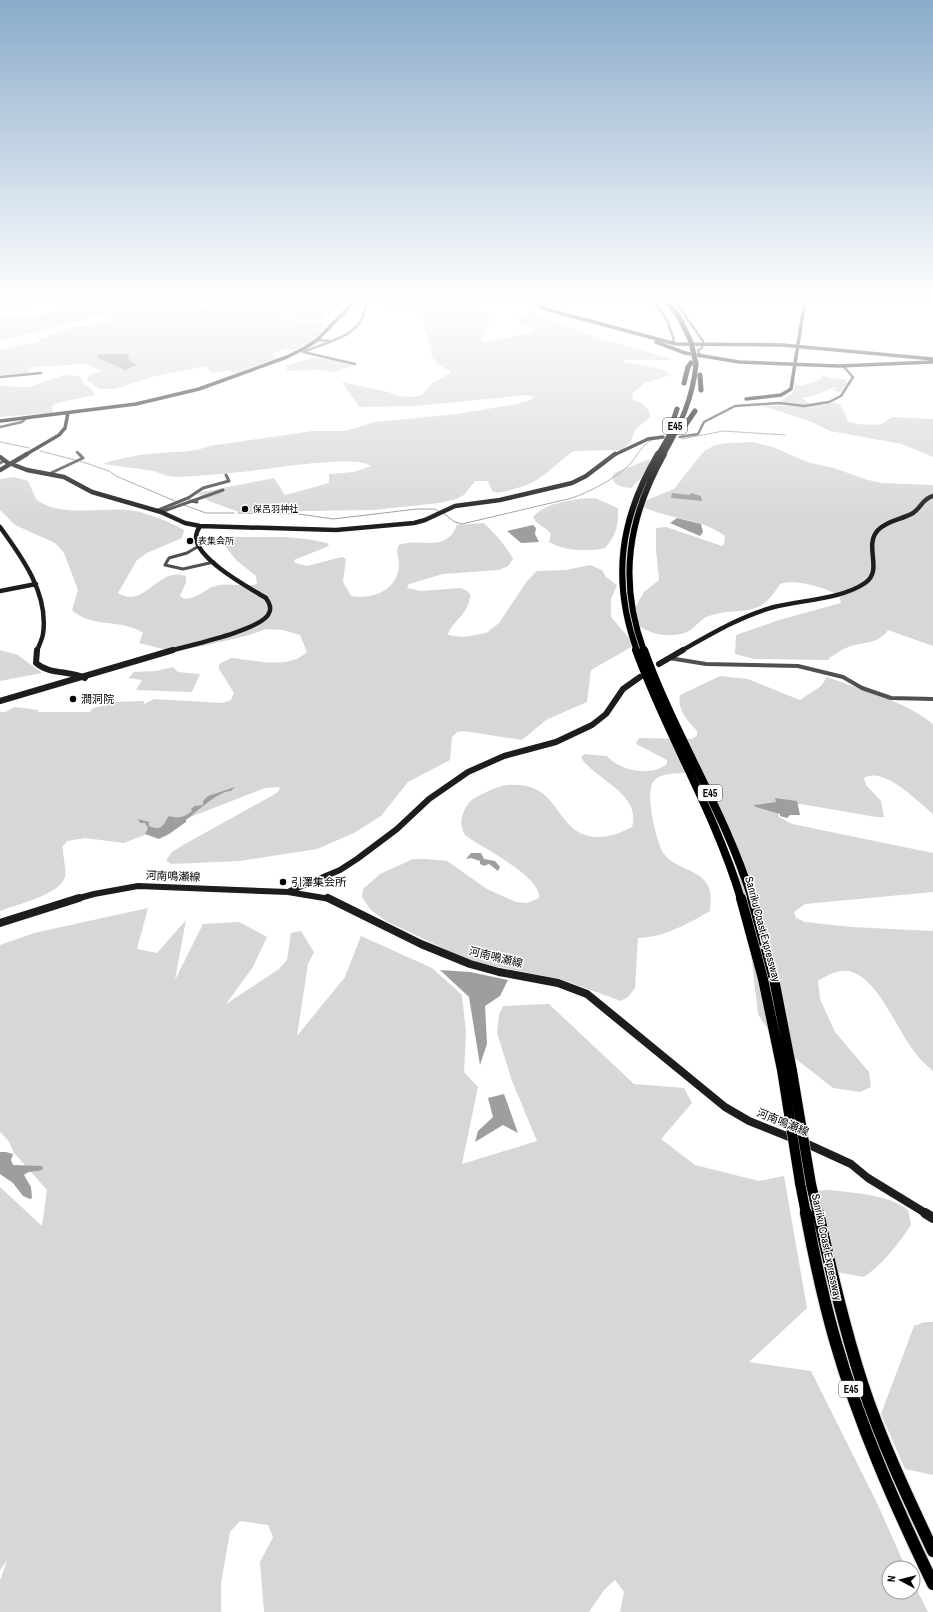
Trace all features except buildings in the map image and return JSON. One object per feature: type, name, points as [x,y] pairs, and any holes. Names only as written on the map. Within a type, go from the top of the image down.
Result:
[{"type":"highway","points":[[684,383],[686,375]]},
{"type":"highway","name":"Sanriku Coast Expressway","points":[[692,375],[684,406],[659,453],[645,484],[632,519],[629,560],[631,600],[635,621],[655,678],[728,832],[753,900],[768,952],[806,1184],[819,1280],[842,1363],[868,1440],[912,1542],[933,1584]]},
{"type":"highway","name":"Sanriku Coast Expressway","points":[[645,484],[678,436],[692,400],[696,375]]},
{"type":"highway","points":[[698,375],[701,390]]},
{"type":"highway","points":[[659,453],[677,409]]},
{"type":"highway","points":[[678,436],[695,411]]},
{"type":"highway","name":"Sanriku Coast Expressway","points":[[806,1184],[855,1361],[882,1438],[933,1551]]},
{"type":"street","points":[[0,377],[18,375]]},
{"type":"street","points":[[0,421],[136,404],[172,397],[237,375]]},
{"type":"street","points":[[746,399],[776,396],[788,392],[791,389],[793,375]]},
{"type":"street","points":[[678,436],[698,434],[704,422],[735,406],[779,403],[807,406],[829,402],[841,396],[853,377],[851,375]]},
{"type":"street","points":[[0,470],[54,439],[65,428],[68,413]]},
{"type":"street","points":[[0,427],[22,422],[26,418]]},
{"type":"street","points":[[14,465],[27,470],[64,477],[92,492],[159,512],[185,523],[200,526],[336,530],[414,523],[425,520],[455,506],[500,500],[572,483],[586,476],[614,454],[648,438],[663,437]]},
{"type":"street","points":[[51,474],[83,458],[77,452]]},
{"type":"street","points":[[0,457],[4,462]]},
{"type":"street","points":[[159,512],[179,500],[188,498],[203,488],[229,481],[226,475]]},
{"type":"street","points":[[159,512],[186,501],[223,490]]},
{"type":"street","points":[[659,664],[708,637],[761,612],[865,583],[872,576],[875,567],[871,544],[873,536],[886,523],[913,513],[917,510],[920,503],[924,499],[933,496]]},
{"type":"street","points":[[179,500],[197,502]]},
{"type":"street","points":[[0,701],[85,678],[252,628],[263,621],[270,613],[271,606],[269,602],[266,598],[230,576],[199,546],[196,538],[200,526]]},
{"type":"street","points":[[1,530],[24,558],[36,584],[42,604],[44,627],[43,637],[35,654],[36,663],[43,669],[80,675],[85,678]]},
{"type":"street","points":[[199,546],[187,553],[169,558],[165,565],[171,568],[183,569],[198,567],[214,562]]},
{"type":"street","points":[[0,591],[36,584]]},
{"type":"street","points":[[670,658],[706,664],[798,666],[843,677],[869,691],[891,698],[933,699]]},
{"type":"street","points":[[288,892],[340,870],[357,859],[383,841],[429,798],[468,772],[504,756],[556,742],[592,725],[606,714],[623,689],[640,677]]},
{"type":"street","name":"河南鳴瀬線","points":[[0,923],[94,894],[124,888],[151,886],[288,892],[324,897],[469,964],[494,971],[561,983],[587,994],[716,1100],[736,1114],[770,1130],[840,1158],[851,1164],[868,1178],[933,1218]]},
{"type":"shaded area","points":[[63,375],[79,376],[84,385],[90,387],[95,395],[57,403],[52,406],[53,413],[0,417],[0,386],[29,387]]},
{"type":"shaded area","points":[[88,375],[159,375],[115,389],[100,389],[87,381]]},
{"type":"shaded area","points":[[448,375],[669,375],[643,384],[633,393],[632,399],[642,403],[649,411],[650,417],[635,430],[630,443],[622,450],[573,451],[544,475],[521,487],[503,492],[497,492],[492,491],[488,481],[475,481],[464,495],[456,499],[439,503],[373,510],[239,512],[209,501],[197,493],[274,478],[285,495],[329,483],[329,474],[354,472],[371,466],[362,463],[329,462],[201,476],[177,477],[168,476],[154,471],[103,464],[138,455],[191,451],[209,446],[313,431],[345,431],[375,422],[457,414],[518,404],[534,398],[527,395],[415,406],[359,407],[342,382],[388,392],[398,396],[413,397],[422,395],[432,383]]},
{"type":"shaded area","points":[[822,375],[847,380],[847,384],[841,392],[833,391],[837,387],[812,396],[801,398],[811,404],[803,405],[780,402],[793,393],[795,383],[802,386],[821,379]]},
{"type":"shaded area","points":[[832,402],[840,404],[848,421],[857,424],[882,424],[892,417],[933,419],[933,457],[902,444],[830,431],[812,422],[763,406],[807,406]]},
{"type":"shaded area","points":[[752,442],[773,447],[807,462],[834,468],[868,480],[882,483],[933,485],[933,646],[888,630],[880,638],[871,642],[848,647],[829,658],[829,660],[754,659],[735,654],[736,635],[779,620],[841,603],[839,595],[833,592],[794,582],[780,584],[772,596],[764,603],[756,607],[748,610],[720,613],[709,616],[689,631],[676,635],[662,635],[637,625],[635,608],[644,592],[659,580],[656,549],[656,528],[666,527],[722,546],[724,544],[725,536],[705,525],[634,505],[674,489],[703,452],[715,445]]},
{"type":"shaded area","points":[[650,459],[648,471],[631,488],[619,486],[613,480],[612,477],[614,473]]},
{"type":"shaded area","points":[[14,477],[28,481],[36,499],[45,505],[68,510],[118,509],[135,511],[173,524],[184,530],[182,538],[147,553],[137,560],[118,593],[126,596],[133,597],[140,595],[166,577],[175,575],[186,576],[186,582],[180,596],[184,599],[194,597],[212,587],[221,585],[257,584],[256,576],[236,560],[222,542],[236,537],[283,537],[307,539],[327,543],[329,546],[294,560],[295,563],[307,566],[342,557],[346,559],[343,582],[351,596],[359,597],[376,595],[389,587],[398,574],[399,565],[397,552],[399,545],[407,543],[440,542],[452,534],[457,525],[484,523],[496,535],[513,559],[508,566],[499,570],[443,574],[409,584],[407,588],[421,591],[460,588],[466,590],[470,594],[467,607],[452,626],[448,635],[464,637],[486,633],[499,623],[527,581],[537,571],[566,570],[590,565],[602,570],[606,577],[617,585],[611,599],[611,617],[635,645],[591,670],[587,702],[546,720],[522,740],[464,731],[457,732],[452,737],[450,760],[408,782],[381,816],[354,833],[317,849],[240,861],[171,864],[166,860],[172,852],[278,792],[280,787],[265,788],[124,843],[85,838],[67,841],[63,846],[65,877],[62,883],[47,894],[0,911],[0,712],[5,712],[15,707],[38,710],[38,712],[90,712],[93,708],[114,702],[144,701],[144,704],[154,699],[223,703],[231,700],[234,693],[219,669],[219,664],[231,658],[260,662],[291,661],[300,658],[307,652],[300,635],[283,630],[266,629],[250,635],[203,646],[163,649],[139,643],[143,633],[135,628],[98,622],[80,616],[72,610],[78,590],[64,553],[55,543],[15,525],[0,510],[0,479]]},
{"type":"shaded area","points":[[672,493],[690,495],[691,493],[701,496],[702,501],[671,498]]},
{"type":"shaded area","points":[[595,498],[618,508],[616,530],[612,539],[605,548],[577,550],[555,545],[549,542],[551,534],[533,517],[546,507],[553,504],[570,500]]},
{"type":"shaded area","points":[[677,518],[701,524],[703,532],[700,536],[670,523]]},
{"type":"shaded area","points":[[533,525],[536,528],[535,534],[539,542],[521,543],[507,531]]},
{"type":"shaded area","points":[[0,650],[18,655],[42,673],[0,681]]},
{"type":"shaded area","points":[[173,667],[178,672],[200,674],[192,692],[136,690],[142,680],[128,678],[134,672],[156,671]]},
{"type":"shaded area","points":[[720,676],[748,679],[800,700],[821,686],[827,677],[868,691],[910,709],[933,724],[933,814],[910,794],[891,781],[881,777],[872,776],[864,778],[866,785],[881,801],[884,817],[876,817],[801,804],[790,804],[778,812],[779,817],[792,824],[933,853],[933,892],[805,904],[794,912],[796,918],[805,922],[852,927],[933,931],[933,1071],[916,1054],[887,1007],[871,985],[862,977],[848,971],[834,973],[818,981],[820,999],[835,1032],[869,1072],[871,1087],[860,1092],[833,1088],[777,1044],[758,1014],[748,928],[741,887],[732,853],[702,792],[685,773],[672,773],[664,775],[653,782],[650,796],[652,818],[661,848],[668,859],[698,875],[709,887],[711,901],[710,911],[685,925],[666,933],[638,938],[635,988],[628,997],[621,1001],[560,979],[472,962],[386,921],[371,910],[362,897],[363,889],[380,874],[413,859],[427,859],[447,861],[487,889],[516,902],[527,903],[539,898],[537,890],[531,881],[521,872],[465,835],[461,821],[468,804],[477,797],[499,787],[520,785],[532,788],[542,793],[568,824],[585,835],[604,837],[632,827],[633,815],[630,805],[624,796],[588,766],[581,758],[584,754],[607,756],[627,769],[644,771],[660,768],[667,764],[667,760],[636,744],[637,741],[639,738],[692,739],[697,736],[697,731],[686,719],[681,710],[679,700],[680,695]]},
{"type":"shaded area","points":[[235,787],[231,791],[221,794],[215,798],[186,820],[186,822],[159,839],[145,834],[148,828],[145,823],[140,823],[138,819],[149,822],[149,826],[160,828],[169,816],[179,817],[187,815],[195,806],[203,805],[203,801],[208,796]]},
{"type":"shaded area","points":[[775,798],[797,801],[800,815],[790,815],[787,818],[754,805],[776,802]]},
{"type":"shaded area","points":[[471,853],[481,853],[484,859],[495,861],[500,867],[498,871],[489,864],[484,866],[480,864],[480,861],[471,858],[466,859]]},
{"type":"shaded area","points":[[148,908],[137,949],[157,953],[186,920],[175,980],[203,924],[239,922],[267,937],[253,967],[226,1004],[279,969],[287,960],[291,933],[301,931],[314,952],[308,964],[297,1036],[345,977],[361,936],[432,968],[462,995],[466,1032],[464,1072],[478,1087],[462,1164],[537,1141],[512,1081],[497,1033],[499,1015],[503,1006],[549,1004],[634,1084],[684,1088],[692,1103],[661,1139],[695,1165],[759,1181],[784,1176],[807,1308],[749,1362],[811,1371],[877,1503],[902,1560],[881,1560],[881,1600],[921,1600],[921,1598],[928,1612],[620,1612],[624,1592],[615,1580],[604,1590],[589,1612],[264,1612],[260,1562],[273,1537],[268,1525],[240,1521],[230,1532],[221,1583],[221,1612],[0,1612],[0,1580],[7,1561],[0,1570],[0,1187],[42,1226],[47,1190],[14,1153],[8,1140],[0,1132],[0,945],[34,933]]},
{"type":"shaded area","points":[[440,970],[470,972],[508,980],[500,996],[485,1006],[487,1044],[480,1065],[469,997]]},
{"type":"shaded area","points":[[504,1094],[518,1133],[503,1125],[475,1142],[478,1131],[493,1117],[488,1098]]},
{"type":"shaded area","points":[[0,1152],[13,1154],[11,1160],[13,1165],[42,1166],[43,1169],[41,1170],[29,1172],[24,1175],[31,1187],[32,1198],[30,1199],[23,1196],[13,1183],[0,1174]]},
{"type":"shaded area","points":[[829,1190],[881,1197],[908,1210],[911,1225],[890,1254],[864,1277],[831,1271],[818,1254],[808,1209],[812,1191]]},
{"type":"shaded area","points":[[925,1322],[933,1322],[933,1475],[905,1469],[881,1414],[914,1326]]},
{"type":"waterway","points":[[682,439],[723,431],[785,435]]},
{"type":"waterway","points":[[443,513],[455,522],[462,524],[572,498],[593,489],[615,476],[627,467],[644,445],[652,440]]},
{"type":"waterway","points":[[0,442],[29,448]]},
{"type":"waterway","points":[[40,451],[75,460]]},
{"type":"waterway","points":[[80,461],[109,471],[116,476],[175,501]]},
{"type":"waterway","points":[[184,505],[206,513],[234,513]]},
{"type":"waterway","points":[[238,513],[299,514],[333,519],[417,509],[435,509],[440,512]]},
{"type":"tunnel","points":[[663,437],[680,437]]},
{"type":"place","name":"保呂羽神社","points":[[245,509]]},
{"type":"place","name":"表集会所","points":[[190,541]]},
{"type":"place","name":"澗洞院","points":[[73,699]]},
{"type":"place","name":"引澤集会所","points":[[283,882]]}]
